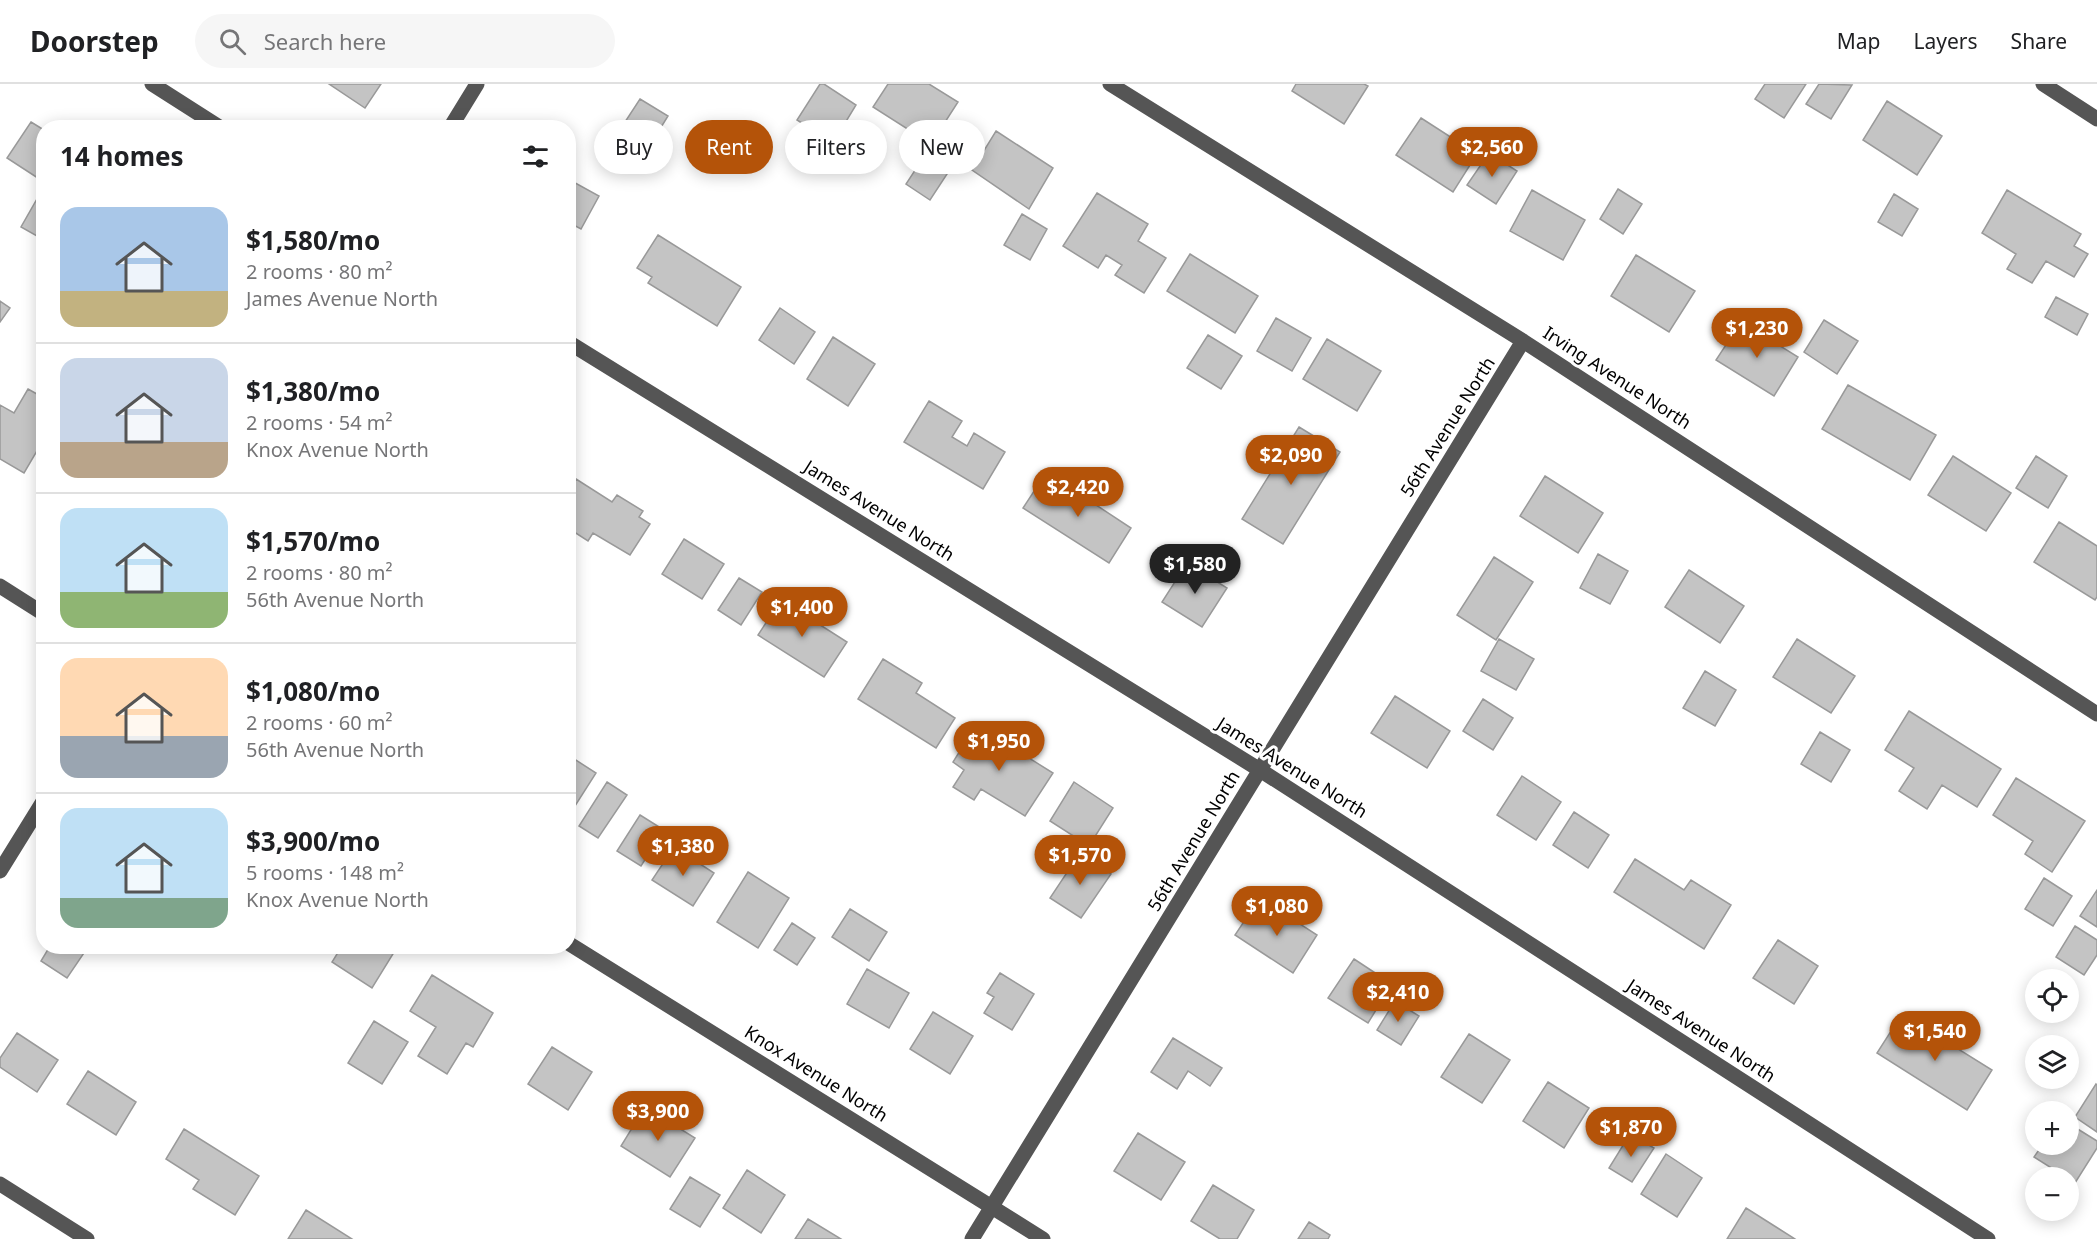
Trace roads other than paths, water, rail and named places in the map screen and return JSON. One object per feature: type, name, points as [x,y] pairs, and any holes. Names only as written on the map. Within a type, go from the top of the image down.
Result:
[{"type":"street","points":[[152,84],[208,120]]},
{"type":"street","points":[[455,120],[477,84]]},
{"type":"street","name":"Irving Avenue North","points":[[1110,84],[1523,340],[2097,714]]},
{"type":"street","points":[[2043,84],[2097,119]]},
{"type":"street","name":"56th Avenue North","points":[[972,1239],[1523,340]]},
{"type":"street","name":"James Avenue North","points":[[576,347],[1260,770],[1988,1239]]},
{"type":"street","points":[[0,586],[36,609]]},
{"type":"street","points":[[0,871],[36,813]]},
{"type":"street","name":"Knox Avenue North","points":[[576,948],[1043,1239]]},
{"type":"street","points":[[0,1184],[87,1239]]}]
